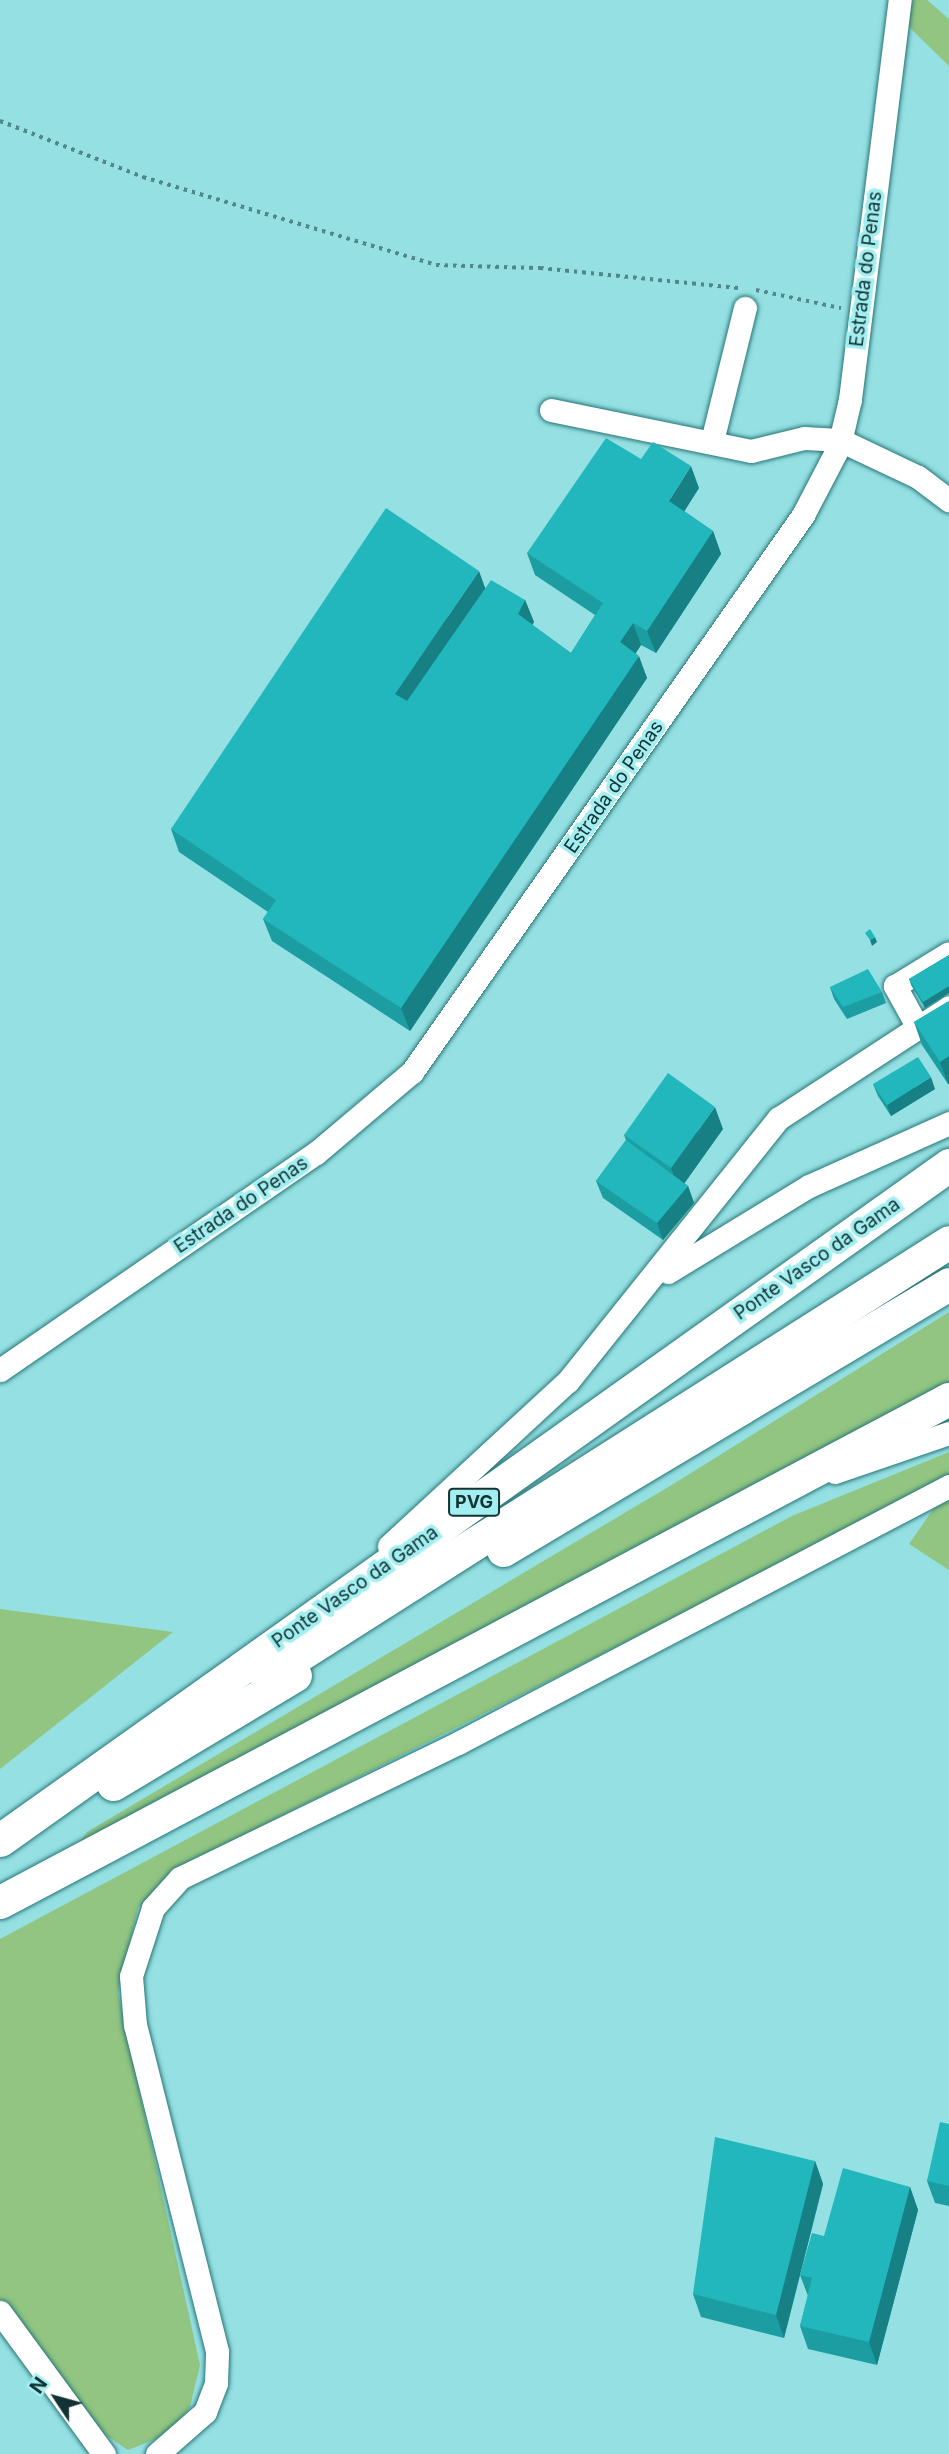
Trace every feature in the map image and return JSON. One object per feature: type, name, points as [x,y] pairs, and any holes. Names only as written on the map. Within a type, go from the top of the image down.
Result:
[{"type":"highway","name":"Ponte Vasco da Gama","points":[[0,1839],[949,1165]]},
{"type":"highway","name":"Ponte Vasco da Gama","points":[[0,1849],[949,1241]]},
{"type":"highway","name":"Ponte Vasco da Gama","points":[[0,1849],[949,1284]]},
{"type":"highway","points":[[0,1902],[949,1399]]},
{"type":"street","name":"Estrada do Penas","points":[[0,1370],[316,1153],[412,1072],[803,515],[840,440],[860,312],[900,0]]},
{"type":"street","points":[[712,441],[746,308]]},
{"type":"street","points":[[551,410],[751,451],[804,438],[840,440],[918,477],[949,500]]},
{"type":"street","points":[[918,1026],[895,986],[949,953]]},
{"type":"street","points":[[274,1645],[507,1442],[655,1270],[779,1118],[949,1007]]},
{"type":"street","points":[[655,1270],[808,1186],[949,1123]]},
{"type":"street","points":[[778,1489],[949,1433]]},
{"type":"street","points":[[157,2454],[205,2412],[216,2383],[217,2351],[135,2025],[131,1976],[153,1908],[180,1878],[458,1742],[949,1486]]},
{"type":"street","points":[[0,2312],[104,2454]]},
{"type":"path","points":[[0,121],[142,177],[436,265],[540,268],[752,290],[860,312]]},
{"type":"green space","points":[[913,0],[927,0],[949,19],[949,66],[907,25]]},
{"type":"green space","points":[[949,1312],[949,1394],[78,1845],[87,1832],[675,1483]]},
{"type":"green space","points":[[949,1452],[949,1479],[198,1858],[138,1908],[118,1993],[200,2365],[190,2407],[169,2434],[128,2450],[93,2427],[0,2305],[0,1939],[792,1516]]},
{"type":"green space","points":[[949,1500],[949,1570],[909,1544],[934,1508]]},
{"type":"green space","points":[[0,1609],[173,1632],[0,1769]]},
{"type":"building","points":[[606,438],[641,459],[653,442],[691,466],[669,501],[713,531],[647,631],[633,623],[620,642],[639,656],[401,1008],[263,919],[276,900],[171,829],[386,508],[479,571],[395,694],[407,701],[491,580],[525,600],[518,614],[571,653],[603,603],[527,553]]},
{"type":"building","points":[[870,929],[875,937],[870,940],[865,933]]},
{"type":"building","points":[[949,955],[949,986],[923,1002],[909,979]]},
{"type":"building","points":[[868,969],[882,992],[843,1007],[830,987]]},
{"type":"building","points":[[949,1001],[949,1056],[940,1062],[914,1022]]},
{"type":"building","points":[[918,1057],[931,1077],[887,1105],[873,1084]]},
{"type":"building","points":[[668,1073],[715,1107],[671,1168],[624,1135]]},
{"type":"building","points":[[626,1140],[688,1186],[657,1223],[596,1181]]},
{"type":"building","points":[[940,2122],[949,2124],[949,2186],[927,2181]]},
{"type":"building","points":[[715,2137],[815,2161],[776,2315],[693,2294]]},
{"type":"building","points":[[843,2168],[910,2187],[869,2342],[800,2326],[812,2278],[800,2275],[812,2233],[824,2236]]}]
